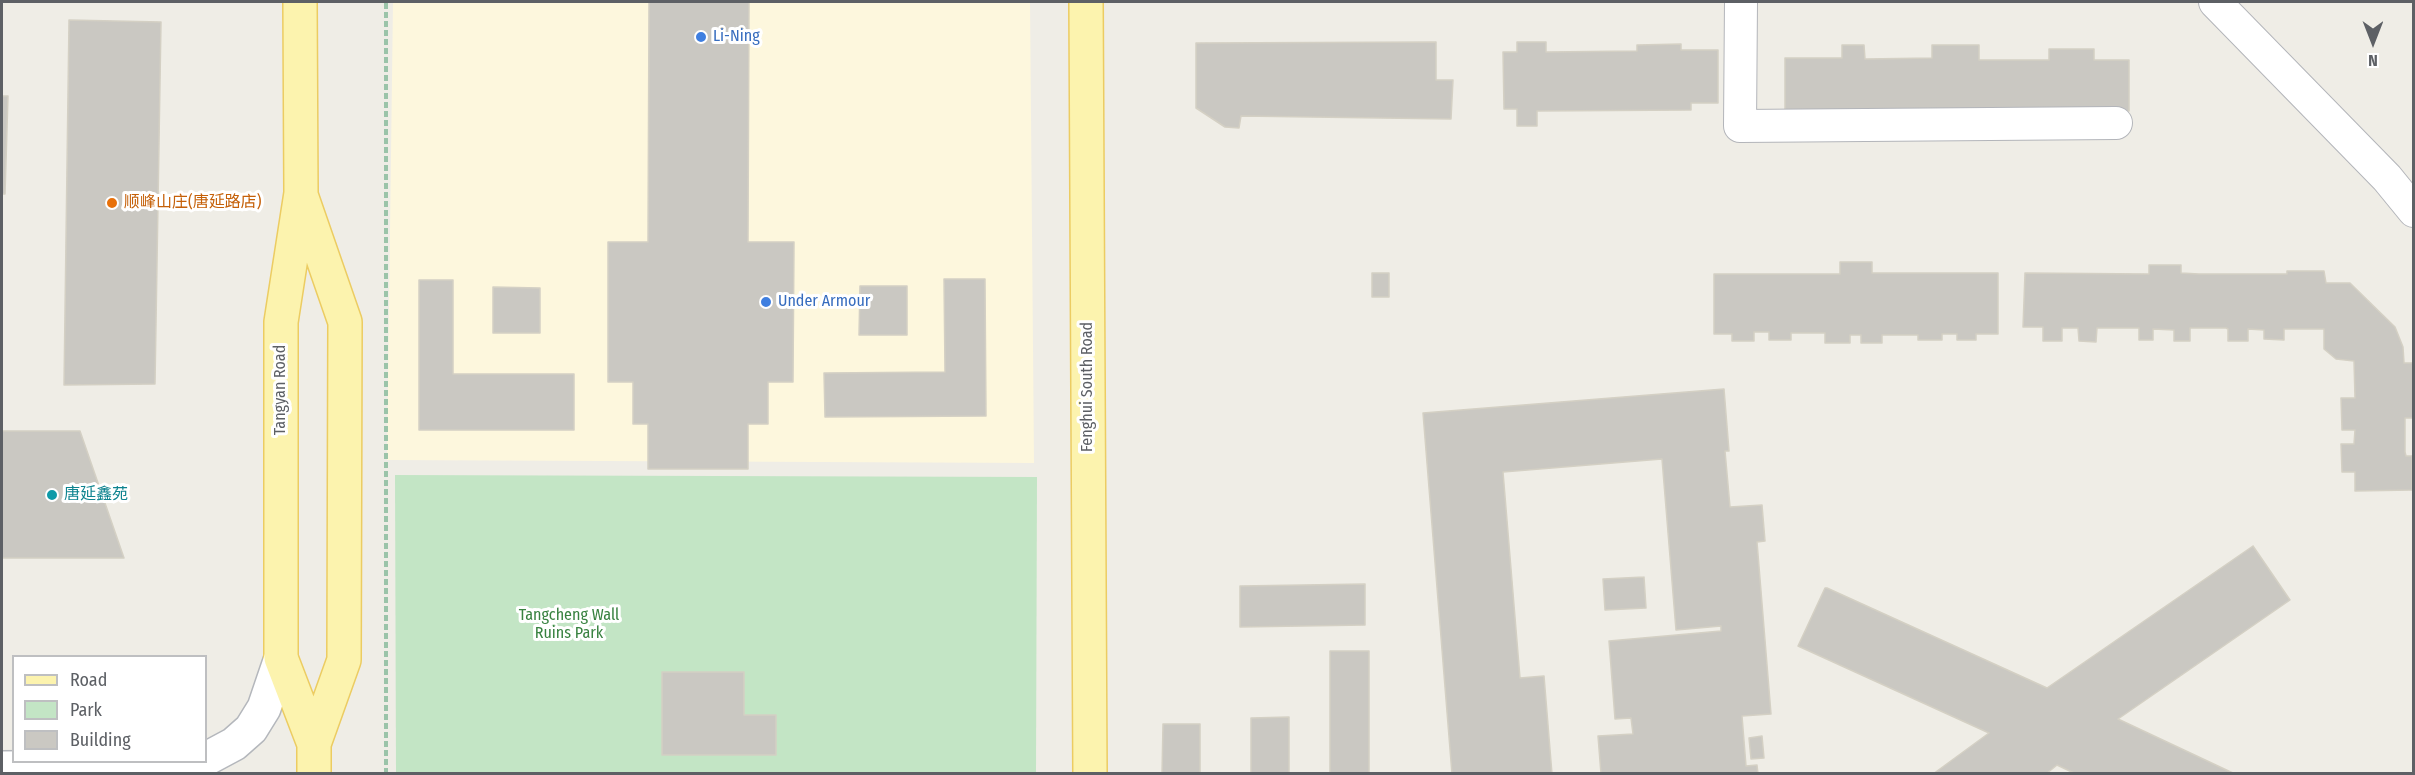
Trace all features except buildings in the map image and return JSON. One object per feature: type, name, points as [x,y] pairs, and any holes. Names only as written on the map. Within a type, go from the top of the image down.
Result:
[{"type":"main road","name":"Tangyan Road","points":[[300,2],[301,193],[281,322],[281,658],[314,759]]},
{"type":"main road","name":"Fenghui South Road","points":[[1086,2],[1090,774]]},
{"type":"main road","points":[[301,193],[345,322],[344,660],[314,759]]},
{"type":"street","points":[[1741,2],[1740,126],[2116,123]]},
{"type":"street","points":[[2215,2],[2387,178],[2414,211]]},
{"type":"street","points":[[207,758],[234,744],[251,729],[264,708],[281,658]]},
{"type":"street","points":[[2,768],[126,768],[188,763]]},
{"type":"path","points":[[386,2],[386,774]]},
{"type":"shaded area","points":[[393,2],[1030,2],[1034,463],[387,460]]},
{"type":"green space","name":"Tangcheng Wall Ruins Park","points":[[395,475],[1037,477],[1036,773],[396,773]]},
{"type":"place","name":"Li-Ning","points":[[701,37]]},
{"type":"place","name":"顺峰山庄(唐延路店)","points":[[112,203]]},
{"type":"place","name":"Under Armour","points":[[766,302]]},
{"type":"place","name":"唐延鑫苑","points":[[52,495]]}]
